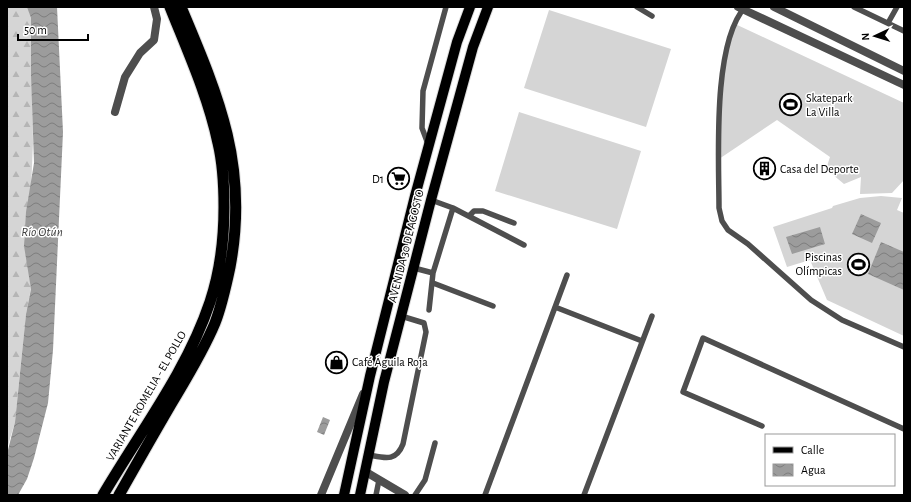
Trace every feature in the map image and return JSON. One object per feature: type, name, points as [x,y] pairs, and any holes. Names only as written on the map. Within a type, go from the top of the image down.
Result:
[{"type":"highway","name":"VARIANTE ROMELIA - EL POLLO","points":[[103,495],[173,381],[197,335],[210,302],[218,270],[222,245],[224,187],[219,144],[203,88],[170,7]]},
{"type":"highway","points":[[119,495],[207,341],[222,301],[233,245],[236,183],[229,142],[216,93],[181,7]]},
{"type":"main road","name":"AVENIDA 30 DE AGOSTO","points":[[344,495],[370,376],[429,145],[458,42],[470,7]]},
{"type":"main road","name":"AVENIDA 30 DE AGOSTO","points":[[360,495],[384,382],[431,200],[473,48],[488,9]]},
{"type":"street","points":[[115,112],[124,77],[140,53],[154,40],[157,19],[154,7]]},
{"type":"street","points":[[774,7],[904,71]]},
{"type":"street","points":[[742,8],[904,85]]},
{"type":"street","points":[[321,495],[370,376]]},
{"type":"street","points":[[366,472],[405,495]]},
{"type":"lane","points":[[429,145],[422,128],[423,91],[446,7]]},
{"type":"lane","points":[[637,7],[652,16]]},
{"type":"lane","points":[[854,7],[904,31]]},
{"type":"lane","points":[[888,23],[897,7]]},
{"type":"lane","points":[[742,8],[733,23],[719,89],[719,208],[722,222],[728,230],[748,244],[811,300],[842,320],[904,347]]},
{"type":"lane","points":[[431,200],[454,208],[524,245]]},
{"type":"lane","points":[[429,310],[433,273],[454,208]]},
{"type":"lane","points":[[469,216],[474,211],[483,211],[514,223]]},
{"type":"lane","points":[[414,268],[433,273]]},
{"type":"lane","points":[[485,495],[567,275]]},
{"type":"lane","points":[[433,283],[493,306]]},
{"type":"lane","points":[[555,306],[642,341]]},
{"type":"lane","points":[[369,454],[384,458],[394,457],[399,453],[403,444],[426,332],[424,323],[401,316]]},
{"type":"lane","points":[[584,495],[652,316]]},
{"type":"lane","points":[[762,426],[683,392],[703,338],[904,429]]},
{"type":"lane","points":[[414,495],[425,480],[435,443]]},
{"type":"lane","points":[[376,495],[379,480]]},
{"type":"green space","points":[[7,7],[28,7],[31,18],[33,143],[31,190],[24,235],[31,288],[26,314],[15,422],[7,449]]},
{"type":"green space","points":[[549,10],[671,49],[646,127],[524,88]]},
{"type":"green space","name":"Skatepark La Villa","points":[[733,23],[904,103],[904,180],[892,193],[860,194],[861,177],[844,184],[826,169],[830,157],[777,120],[719,159],[719,89]]},
{"type":"green space","points":[[519,112],[641,151],[617,229],[495,191]]},
{"type":"green space","name":"Piscinas Olímpicas","points":[[881,196],[902,198],[897,210],[904,213],[904,336],[827,300],[810,260],[787,267],[773,227],[860,198]]},
{"type":"water","name":"Río Otún","points":[[27,7],[57,7],[63,132],[53,350],[48,403],[27,479],[18,495],[7,495],[7,454],[15,422],[26,314],[31,289],[24,246],[26,212],[34,163],[31,18]]},
{"type":"water","points":[[861,214],[881,223],[872,243],[852,234]]},
{"type":"water","points":[[820,227],[825,244],[792,254],[786,237]]},
{"type":"water","points":[[881,242],[904,252],[904,290],[868,274]]},
{"type":"water","points":[[323,417],[330,420],[324,435],[317,432]]},
{"type":"place","name":"Skatepark La Villa","points":[[791,105]]},
{"type":"place","name":"Casa del Deporte","points":[[765,169]]},
{"type":"place","name":"D1","points":[[399,179]]},
{"type":"place","name":"Piscinas Olímpicas","points":[[858,264]]},
{"type":"place","name":"Café Águila Roja","points":[[336,362]]}]
